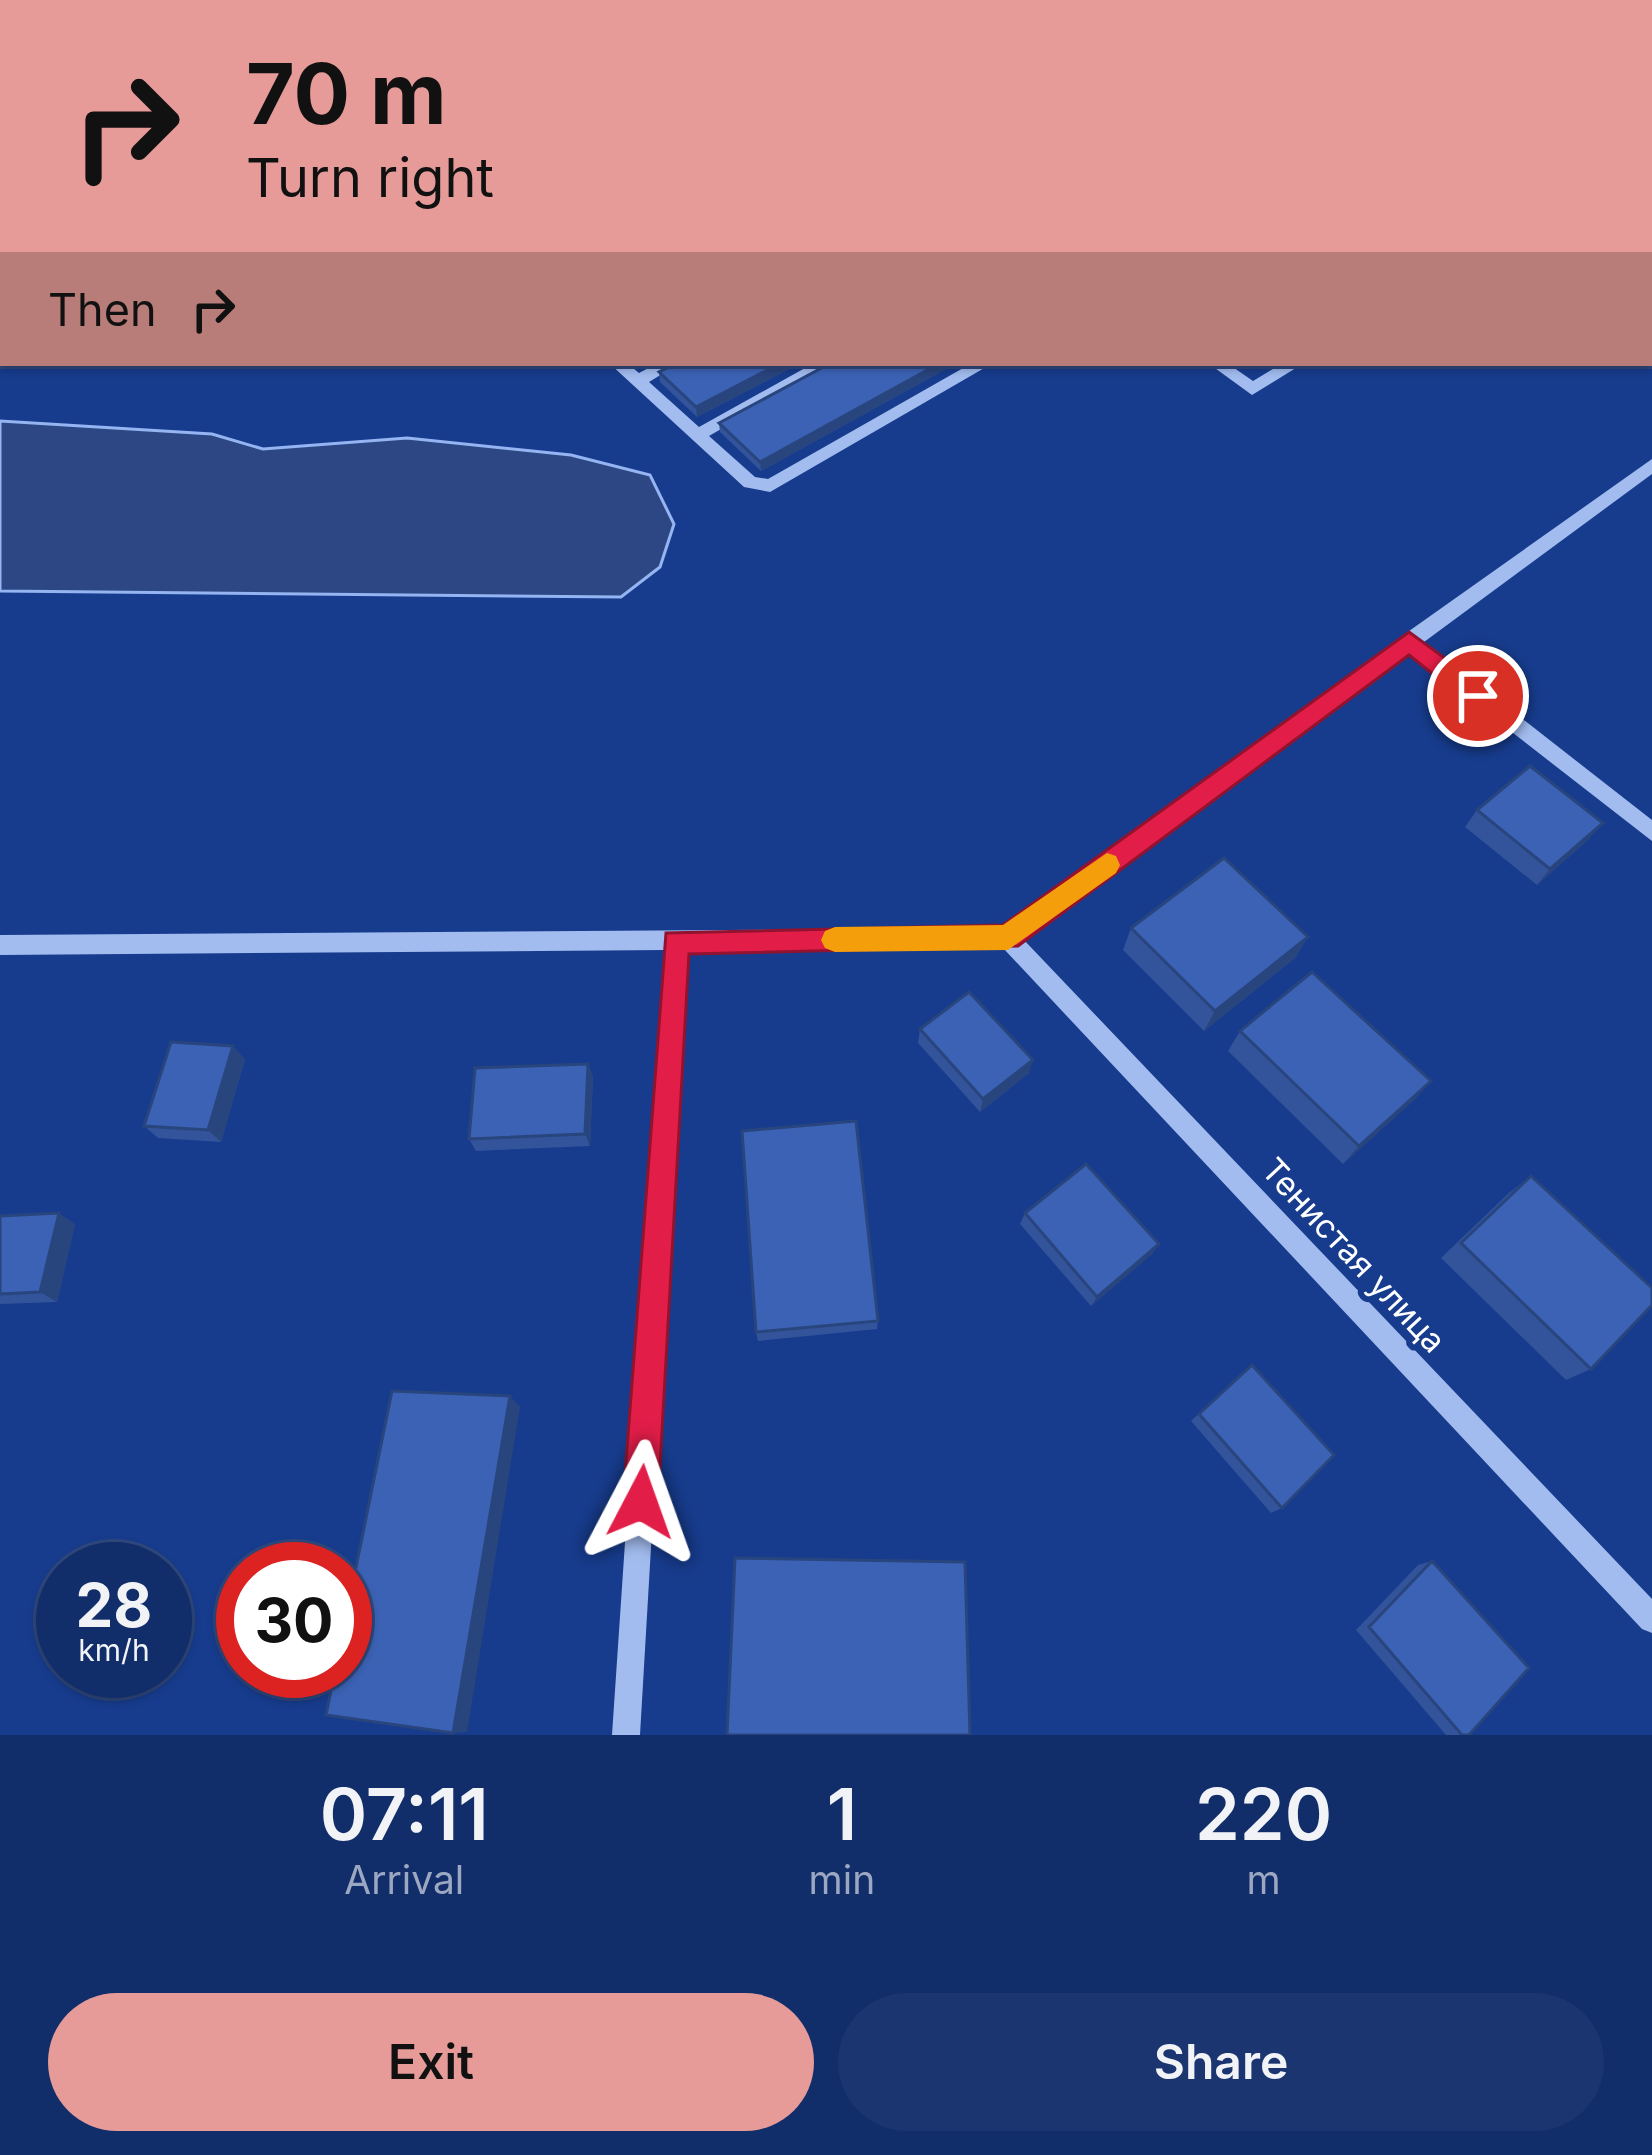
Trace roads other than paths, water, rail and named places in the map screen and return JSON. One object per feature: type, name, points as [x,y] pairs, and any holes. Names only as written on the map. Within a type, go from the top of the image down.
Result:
[{"type":"street","points":[[620,366],[750,483],[770,486],[981,366]]},
{"type":"street","points":[[637,382],[666,366]]},
{"type":"street","points":[[698,435],[822,366]]},
{"type":"street","points":[[1220,366],[1252,389],[1291,366]]},
{"type":"street","points":[[0,945],[1008,938],[1652,465]]},
{"type":"street","points":[[1409,641],[1652,832]]},
{"type":"street","name":"Тенистая улица","points":[[1008,938],[1652,1618]]},
{"type":"street","points":[[626,1735],[676,942]]},
{"type":"water","points":[[0,421],[212,434],[263,449],[407,438],[571,455],[650,475],[674,524],[660,567],[621,597],[0,591]]}]
